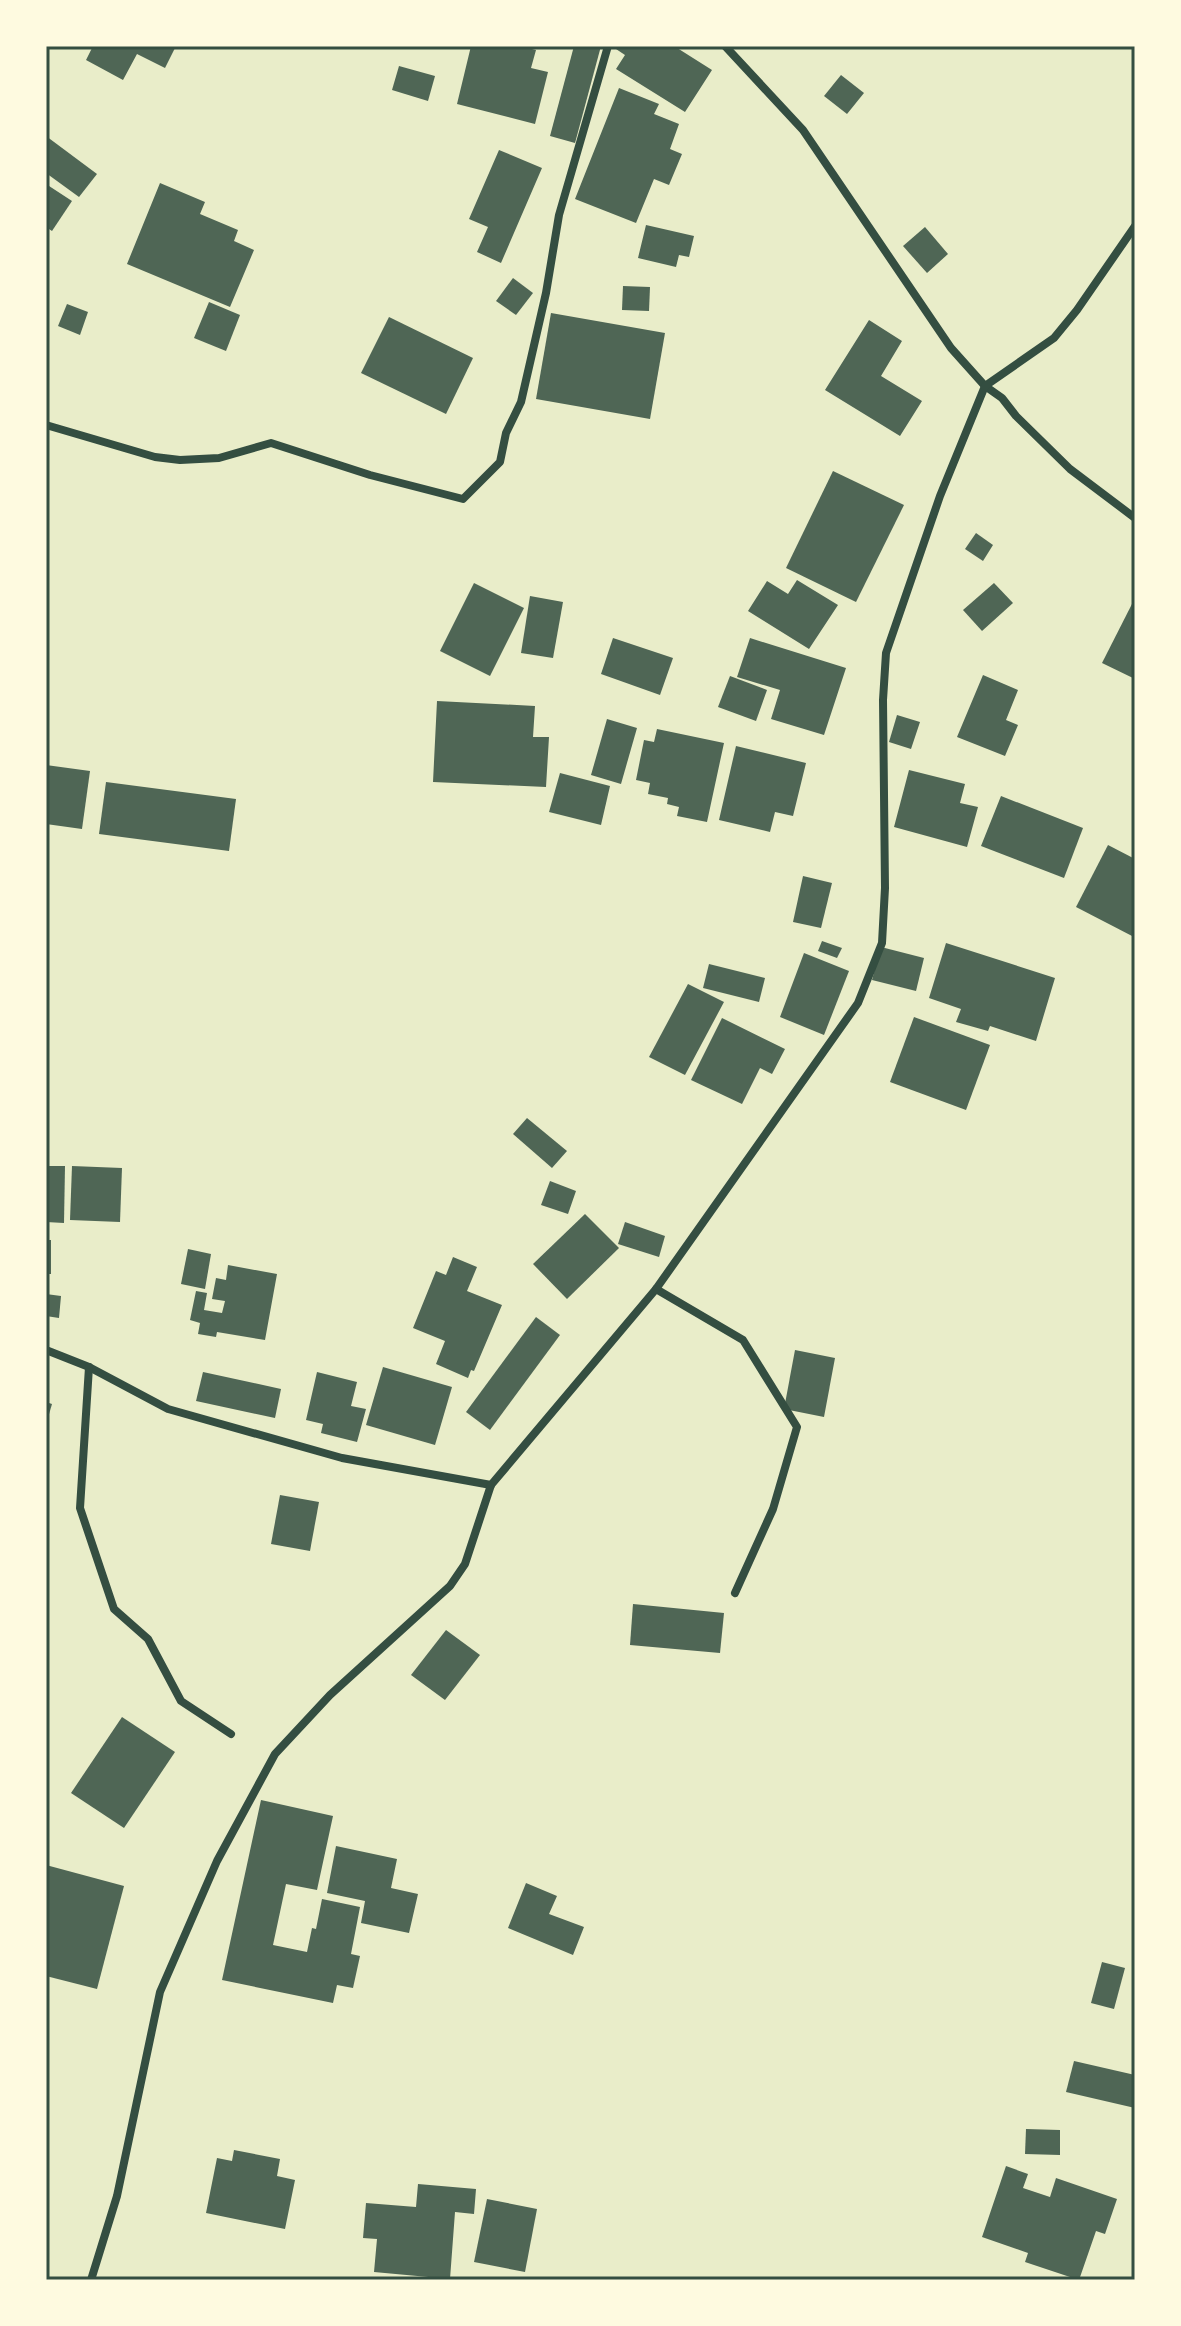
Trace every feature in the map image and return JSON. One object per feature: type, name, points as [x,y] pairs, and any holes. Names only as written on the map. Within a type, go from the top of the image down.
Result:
[{"type":"street","points":[[46,425],[155,457],[180,460],[219,458],[271,443],[370,475],[463,499],[500,462],[506,433],[521,402],[546,293],[559,215],[608,46]]},
{"type":"street","points":[[725,46],[803,130],[951,348],[985,386],[1002,398],[1070,469],[1135,518]]},
{"type":"street","points":[[91,2280],[117,2196],[160,1992],[217,1861],[275,1754],[330,1695],[450,1586],[465,1564],[491,1485],[656,1289],[858,1003],[882,943],[886,653],[940,496],[985,386],[1054,338],[1135,226]]},
{"type":"street","points":[[656,1289],[743,1340],[797,1427],[773,1509],[735,1593]]},
{"type":"street","points":[[46,1350],[89,1367],[168,1409],[342,1458],[491,1485]]},
{"type":"street","points":[[89,1367],[80,1508],[114,1609],[148,1639],[181,1701],[231,1734]]},
{"type":"building","points":[[93,46],[176,46],[165,68],[137,54],[123,80],[86,60]]},
{"type":"building","points":[[471,46],[520,46],[536,50],[531,68],[548,72],[535,124],[457,104]]},
{"type":"building","points":[[574,46],[601,46],[575,143],[550,136]]},
{"type":"building","points":[[618,46],[674,46],[712,70],[685,112],[616,69],[625,55],[616,49]]},
{"type":"building","points":[[399,66],[435,76],[428,101],[392,90]]},
{"type":"building","points":[[841,75],[864,93],[847,114],[824,96]]},
{"type":"building","points":[[619,88],[659,104],[654,114],[679,124],[670,149],[682,154],[669,185],[654,179],[636,223],[575,199]]},
{"type":"building","points":[[46,136],[97,174],[79,197],[46,173]]},
{"type":"building","points":[[499,150],[542,168],[501,263],[477,252],[488,227],[469,219]]},
{"type":"building","points":[[160,183],[205,202],[200,214],[238,230],[234,241],[254,250],[230,307],[127,264]]},
{"type":"building","points":[[46,184],[72,201],[52,231],[46,227]]},
{"type":"building","points":[[646,225],[694,236],[689,257],[679,255],[676,267],[638,258]]},
{"type":"building","points":[[925,227],[948,254],[927,273],[903,246]]},
{"type":"building","points":[[513,278],[533,293],[516,315],[496,301]]},
{"type":"building","points":[[623,286],[650,287],[649,311],[622,310]]},
{"type":"building","points":[[209,302],[240,315],[226,351],[194,338]]},
{"type":"building","points":[[67,304],[88,312],[80,335],[58,326]]},
{"type":"building","points":[[551,313],[665,333],[650,419],[536,399]]},
{"type":"building","points":[[389,317],[473,358],[446,414],[361,373]]},
{"type":"building","points":[[869,320],[902,341],[881,376],[922,401],[900,436],[825,390]]},
{"type":"building","points":[[833,471],[904,505],[856,602],[786,568]]},
{"type":"building","points":[[976,533],[993,545],[983,561],[965,549]]},
{"type":"building","points":[[797,580],[838,605],[809,649],[748,611],[767,581],[788,594]]},
{"type":"building","points":[[474,583],[524,608],[490,676],[440,651]]},
{"type":"building","points":[[994,583],[1013,603],[982,631],[963,610]]},
{"type":"building","points":[[530,596],[563,602],[553,658],[521,653]]},
{"type":"building","points":[[1135,598],[1135,679],[1102,663]]},
{"type":"building","points":[[613,638],[673,658],[660,695],[601,674]]},
{"type":"building","points":[[750,638],[846,668],[824,735],[771,719],[780,690],[737,677]]},
{"type":"building","points":[[983,675],[1018,690],[1006,720],[1018,725],[1005,756],[957,737]]},
{"type":"building","points":[[730,676],[767,690],[756,721],[718,707]]},
{"type":"building","points":[[437,701],[535,706],[533,737],[549,737],[546,787],[433,782]]},
{"type":"building","points":[[897,715],[920,722],[911,749],[889,742]]},
{"type":"building","points":[[607,719],[637,728],[621,784],[591,775]]},
{"type":"building","points":[[657,729],[724,743],[707,822],[677,816],[679,807],[667,804],[668,798],[648,794],[650,783],[636,780],[644,740],[654,742]]},
{"type":"building","points":[[736,746],[806,763],[793,816],[775,812],[770,832],[719,820]]},
{"type":"building","points":[[46,765],[90,771],[82,829],[46,824]]},
{"type":"building","points":[[909,770],[965,784],[960,803],[978,807],[967,847],[894,827]]},
{"type":"building","points":[[560,773],[610,786],[601,825],[549,812]]},
{"type":"building","points":[[106,782],[236,799],[229,851],[99,834]]},
{"type":"building","points":[[1001,796],[1083,828],[1064,878],[981,846]]},
{"type":"building","points":[[1108,845],[1135,859],[1134,937],[1076,907]]},
{"type":"building","points":[[803,876],[832,883],[821,928],[793,922]]},
{"type":"building","points":[[822,941],[842,948],[837,958],[818,951]]},
{"type":"building","points":[[946,943],[1055,978],[1036,1041],[990,1026],[988,1031],[956,1022],[961,1009],[929,998]]},
{"type":"building","points":[[881,947],[924,958],[916,991],[872,980]]},
{"type":"building","points":[[804,953],[849,971],[824,1035],[780,1017]]},
{"type":"building","points":[[709,964],[765,978],[759,1002],[703,988]]},
{"type":"building","points":[[688,984],[724,1002],[685,1075],[649,1057]]},
{"type":"building","points":[[914,1017],[990,1045],[966,1110],[890,1082]]},
{"type":"building","points":[[722,1018],[785,1049],[772,1074],[760,1068],[742,1104],[691,1080]]},
{"type":"building","points":[[527,1118],[567,1151],[552,1168],[513,1134]]},
{"type":"building","points":[[46,1166],[65,1166],[64,1223],[46,1222]]},
{"type":"building","points":[[72,1166],[122,1168],[120,1222],[70,1220]]},
{"type":"building","points":[[550,1181],[576,1191],[568,1214],[541,1205]]},
{"type":"building","points":[[585,1214],[619,1248],[567,1299],[533,1264]]},
{"type":"building","points":[[625,1222],[665,1236],[659,1257],[618,1244]]},
{"type":"building","points":[[46,1240],[51,1240],[51,1274],[46,1274]]},
{"type":"building","points":[[188,1249],[211,1254],[205,1289],[181,1284]]},
{"type":"building","points":[[453,1257],[477,1267],[467,1291],[502,1305],[474,1371],[471,1370],[468,1378],[436,1364],[445,1341],[413,1328],[436,1271],[446,1275]]},
{"type":"building","points":[[228,1265],[277,1274],[265,1340],[217,1332],[216,1337],[198,1334],[200,1323],[190,1320],[196,1291],[207,1293],[204,1310],[222,1313],[225,1301],[212,1299],[216,1278],[226,1280]]},
{"type":"building","points":[[46,1294],[61,1296],[59,1318],[46,1316]]},
{"type":"building","points":[[536,1317],[560,1335],[490,1430],[466,1412]]},
{"type":"building","points":[[795,1350],[835,1358],[824,1417],[784,1409]]},
{"type":"building","points":[[383,1367],[452,1387],[435,1445],[366,1425]]},
{"type":"building","points":[[203,1372],[281,1389],[275,1418],[196,1401]]},
{"type":"building","points":[[317,1372],[357,1382],[351,1406],[366,1409],[357,1442],[321,1433],[323,1424],[306,1420]]},
{"type":"building","points":[[46,1402],[52,1404],[47,1421],[46,1421]]},
{"type":"building","points":[[280,1495],[319,1502],[310,1551],[271,1544]]},
{"type":"building","points":[[633,1604],[724,1613],[720,1653],[630,1645]]},
{"type":"building","points":[[446,1630],[480,1655],[445,1700],[411,1675]]},
{"type":"building","points":[[122,1717],[175,1752],[124,1828],[71,1793]]},
{"type":"building","points":[[261,1800],[333,1816],[317,1890],[286,1884],[273,1945],[307,1952],[322,1899],[360,1907],[351,1954],[360,1956],[353,1988],[337,1985],[333,2003],[222,1980]]},
{"type":"building","points":[[336,1846],[397,1859],[391,1888],[418,1894],[409,1933],[361,1923],[365,1901],[327,1893]]},
{"type":"building","points":[[46,1865],[124,1886],[97,1989],[46,1976]]},
{"type":"building","points":[[526,1883],[557,1896],[549,1914],[584,1927],[573,1955],[508,1928]]},
{"type":"building","points":[[1102,1962],[1125,1968],[1114,2009],[1091,2003]]},
{"type":"building","points":[[1074,2061],[1135,2075],[1135,2108],[1066,2092]]},
{"type":"building","points":[[1026,2129],[1060,2130],[1060,2155],[1025,2154]]},
{"type":"building","points":[[234,2150],[280,2159],[277,2176],[295,2180],[285,2229],[206,2213],[217,2158],[232,2161]]},
{"type":"building","points":[[1006,2166],[1028,2174],[1023,2188],[1050,2197],[1056,2178],[1117,2199],[1105,2234],[1096,2231],[1079,2280],[1025,2262],[1028,2253],[982,2237]]},
{"type":"building","points":[[418,2184],[476,2189],[474,2214],[455,2212],[450,2279],[374,2272],[377,2239],[363,2238],[366,2203],[416,2207]]},
{"type":"building","points":[[487,2199],[537,2209],[525,2272],[474,2262]]}]
